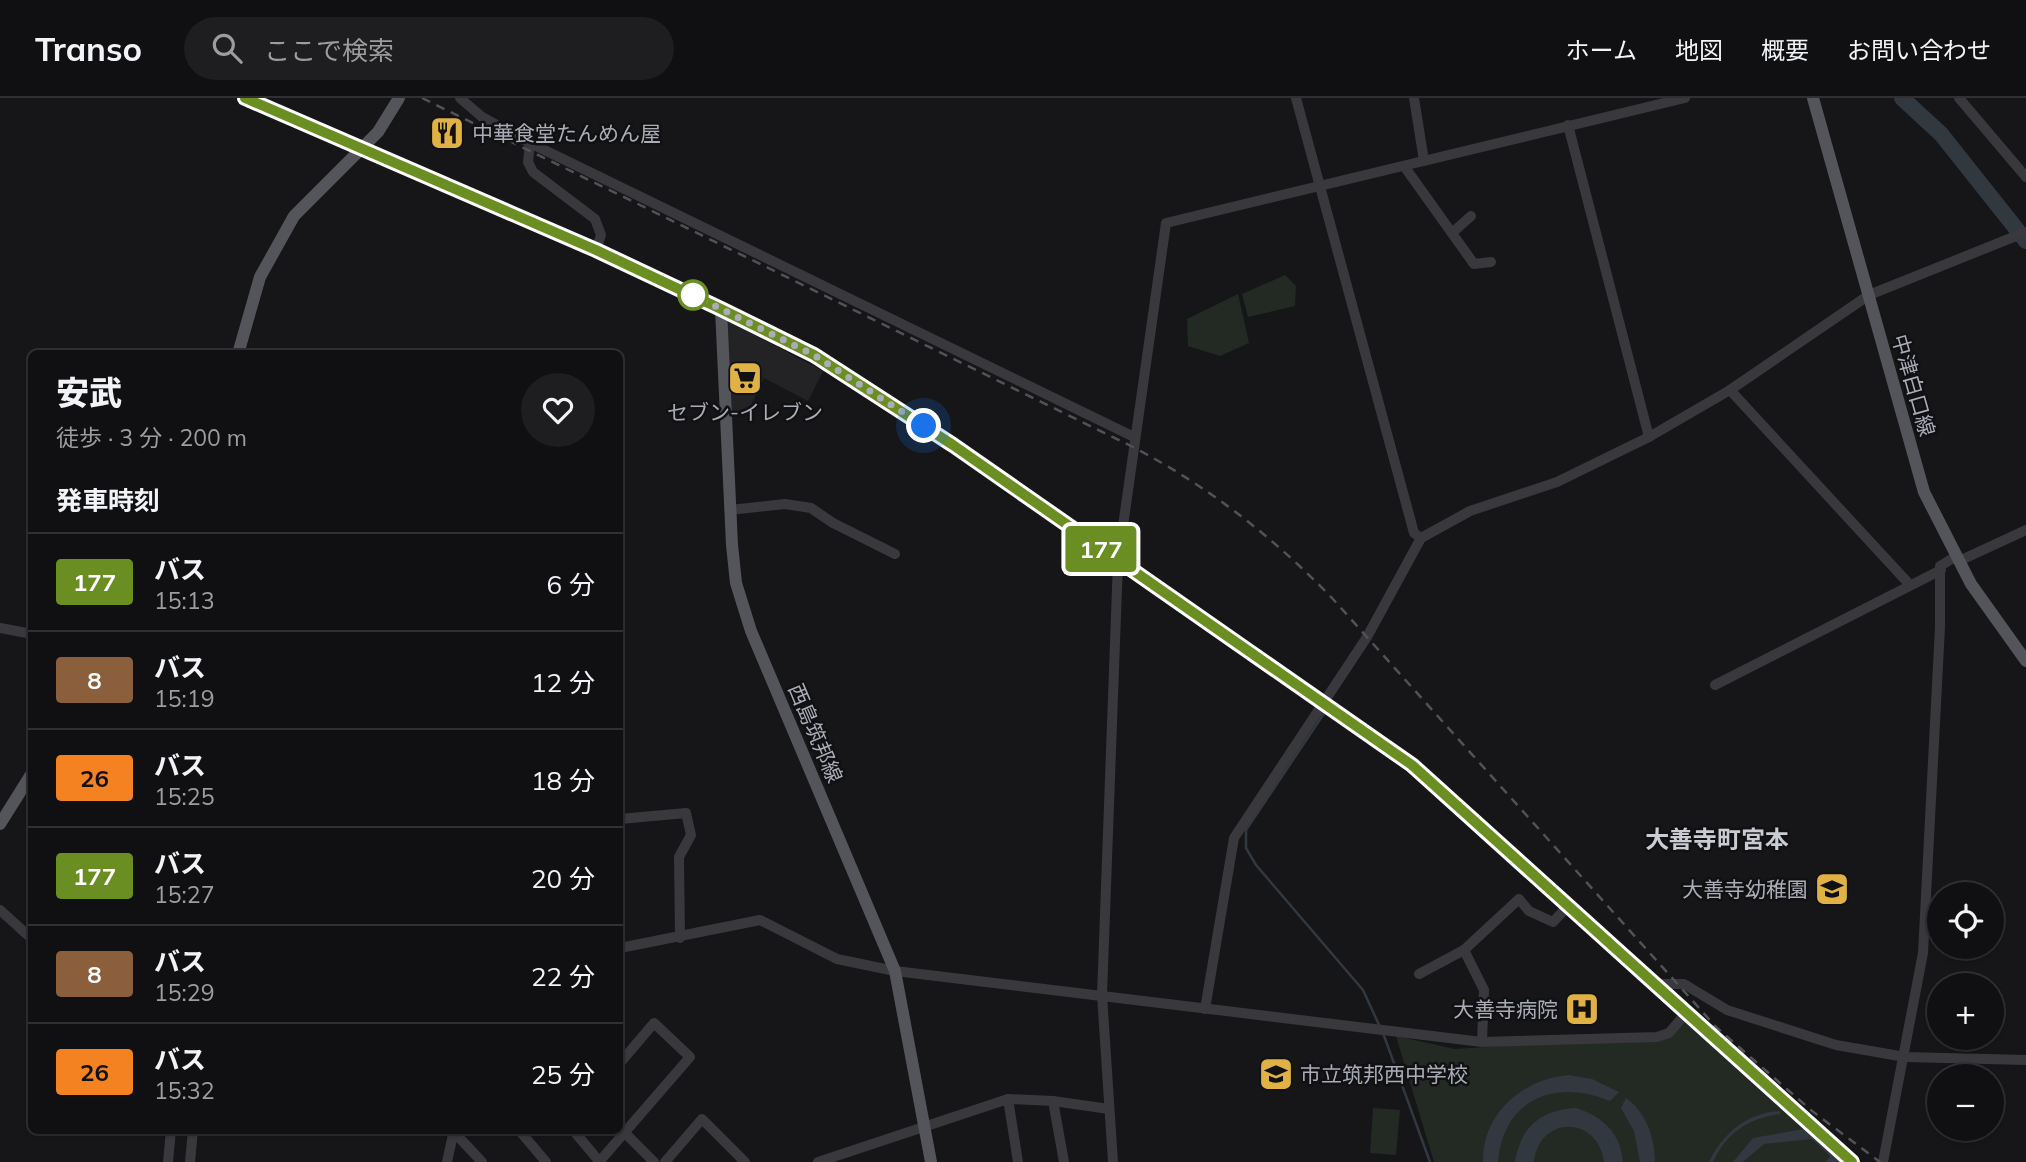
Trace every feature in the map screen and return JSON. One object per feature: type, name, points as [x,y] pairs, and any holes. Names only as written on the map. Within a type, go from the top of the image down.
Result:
[{"type":"main road","points":[[245,98],[596,250],[721,309],[825,362],[953,445],[1412,765],[1569,905],[1651,984],[1852,1162]]},
{"type":"main road","points":[[239,350],[260,277],[281,237],[314,192],[378,132],[399,98]]},
{"type":"main road","name":"中津白口線","points":[[1813,98],[1924,492],[1981,600],[2026,661]]},
{"type":"main road","name":"西島筑邦線","points":[[721,309],[736,583],[750,628],[895,971],[930,1162]]},
{"type":"main road","points":[[0,824],[28,779]]},
{"type":"street","points":[[460,98],[482,117],[530,143],[1134,437]]},
{"type":"street","points":[[1296,98],[1414,533],[1421,538]]},
{"type":"street","points":[[1414,98],[1424,161]]},
{"type":"street","points":[[1113,1162],[1102,995],[1118,561],[1166,223],[1685,98]]},
{"type":"street","points":[[1959,98],[2026,177]]},
{"type":"street","points":[[1568,125],[1648,437]]},
{"type":"street","points":[[530,143],[528,162],[533,172],[595,219],[601,235],[596,250]]},
{"type":"street","points":[[1404,166],[1474,264],[1491,261]]},
{"type":"street","points":[[1452,233],[1471,216]]},
{"type":"street","points":[[1205,1009],[1234,838],[1367,636],[1421,538],[1470,511],[1558,482],[1648,437],[1730,390],[1869,295],[2026,232]]},
{"type":"street","points":[[1730,390],[1910,585]]},
{"type":"street","points":[[730,510],[785,504],[811,508],[833,523],[895,554]]},
{"type":"street","points":[[1883,1162],[1923,953],[1940,566],[2026,530]]},
{"type":"street","points":[[1716,685],[1941,570]]},
{"type":"street","points":[[0,628],[28,633]]},
{"type":"street","points":[[623,818],[686,813],[691,835],[679,857],[680,938]]},
{"type":"street","points":[[1419,974],[1464,950],[1519,899],[1529,911],[1553,922],[1569,905]]},
{"type":"street","points":[[0,910],[28,935]]},
{"type":"street","points":[[623,948],[760,920],[837,959],[895,971],[1482,1042],[1657,1038],[1669,1033],[1686,1013]]},
{"type":"street","points":[[1464,950],[1484,990],[1482,1042]]},
{"type":"street","points":[[1651,984],[1684,984],[1727,1010],[1836,1045],[1905,1057],[2026,1060]]},
{"type":"street","points":[[576,1134],[599,1162],[690,1057],[654,1023],[623,1059]]},
{"type":"street","points":[[818,1162],[1008,1099],[1053,1101],[1109,1110]]},
{"type":"street","points":[[1008,1099],[1018,1162]]},
{"type":"street","points":[[1053,1101],[1064,1162]]},
{"type":"street","points":[[665,1162],[702,1119],[733,1158],[745,1162]]},
{"type":"street","points":[[623,1126],[654,1162]]},
{"type":"street","points":[[168,1162],[171,1134]]},
{"type":"street","points":[[190,1162],[194,1134]]},
{"type":"street","points":[[447,1162],[453,1134]]},
{"type":"street","points":[[457,1134],[482,1162]]},
{"type":"street","points":[[522,1134],[541,1160]]},
{"type":"shaded area","points":[[1285,275],[1296,286],[1295,306],[1248,317],[1242,294]]},
{"type":"shaded area","points":[[1238,294],[1249,343],[1220,356],[1188,346],[1187,319]]},
{"type":"shaded area","points":[[730,322],[823,371],[808,401],[764,378],[746,416],[729,416],[725,323]]},
{"type":"shaded area","points":[[1686,1020],[1844,1162],[1434,1162],[1396,1036],[1455,1049],[1670,1035]]},
{"type":"shaded area","points":[[1569,1075],[1592,1079],[1619,1092],[1610,1101],[1590,1094],[1570,1092],[1535,1099],[1521,1109],[1510,1123],[1502,1140],[1498,1162],[1483,1162],[1490,1128],[1508,1102],[1536,1083]]},
{"type":"shaded area","points":[[1626,1098],[1639,1111],[1648,1126],[1655,1162],[1640,1162],[1634,1131],[1621,1108]]},
{"type":"shaded area","points":[[1373,1108],[1400,1110],[1396,1155],[1370,1153]]},
{"type":"shaded area","points":[[1576,1108],[1609,1127],[1618,1142],[1623,1162],[1604,1162],[1599,1147],[1591,1136],[1581,1129],[1569,1127],[1557,1129],[1546,1136],[1538,1147],[1534,1162],[1515,1162],[1522,1139],[1534,1123],[1552,1112]]},
{"type":"shaded area","points":[[1780,1111],[1780,1114],[1758,1119],[1740,1129],[1725,1143],[1713,1162],[1709,1162],[1721,1142],[1737,1126],[1757,1116]]},
{"type":"shaded area","points":[[1804,1129],[1840,1162],[1826,1162],[1830,1156],[1812,1139],[1764,1144],[1743,1162],[1733,1162],[1753,1138]]},
{"type":"waterway","points":[[1902,98],[1941,134],[2026,241]]},
{"type":"waterway","points":[[1325,712],[1246,830],[1246,848],[1256,865],[1363,990],[1380,1027]]},
{"type":"waterway","points":[[1383,1033],[1430,1162]]},
{"type":"railway","points":[[422,98],[1133,447],[1214,496],[1263,534],[1332,598],[1716,1027],[1812,1111],[1880,1162]]},
{"type":"bus line","name":"177","points":[[245,98],[596,250],[721,309],[814,355],[953,445],[1412,765],[1569,905],[1651,984],[1852,1162]]},
{"type":"place","name":"中華食堂たんめん屋","points":[[447,133]]},
{"type":"place","name":"セブン-イレブン","points":[[745,378]]},
{"type":"place","name":"大善寺幼稚園","points":[[1832,889]]},
{"type":"place","name":"大善寺病院","points":[[1582,1009]]},
{"type":"place","name":"市立筑邦西中学校","points":[[1276,1074]]},
{"type":"district","name":"大善寺町宮本","points":[[1717,839]]},
{"type":"route","points":[[693,295],[814,355],[924,426]]}]
